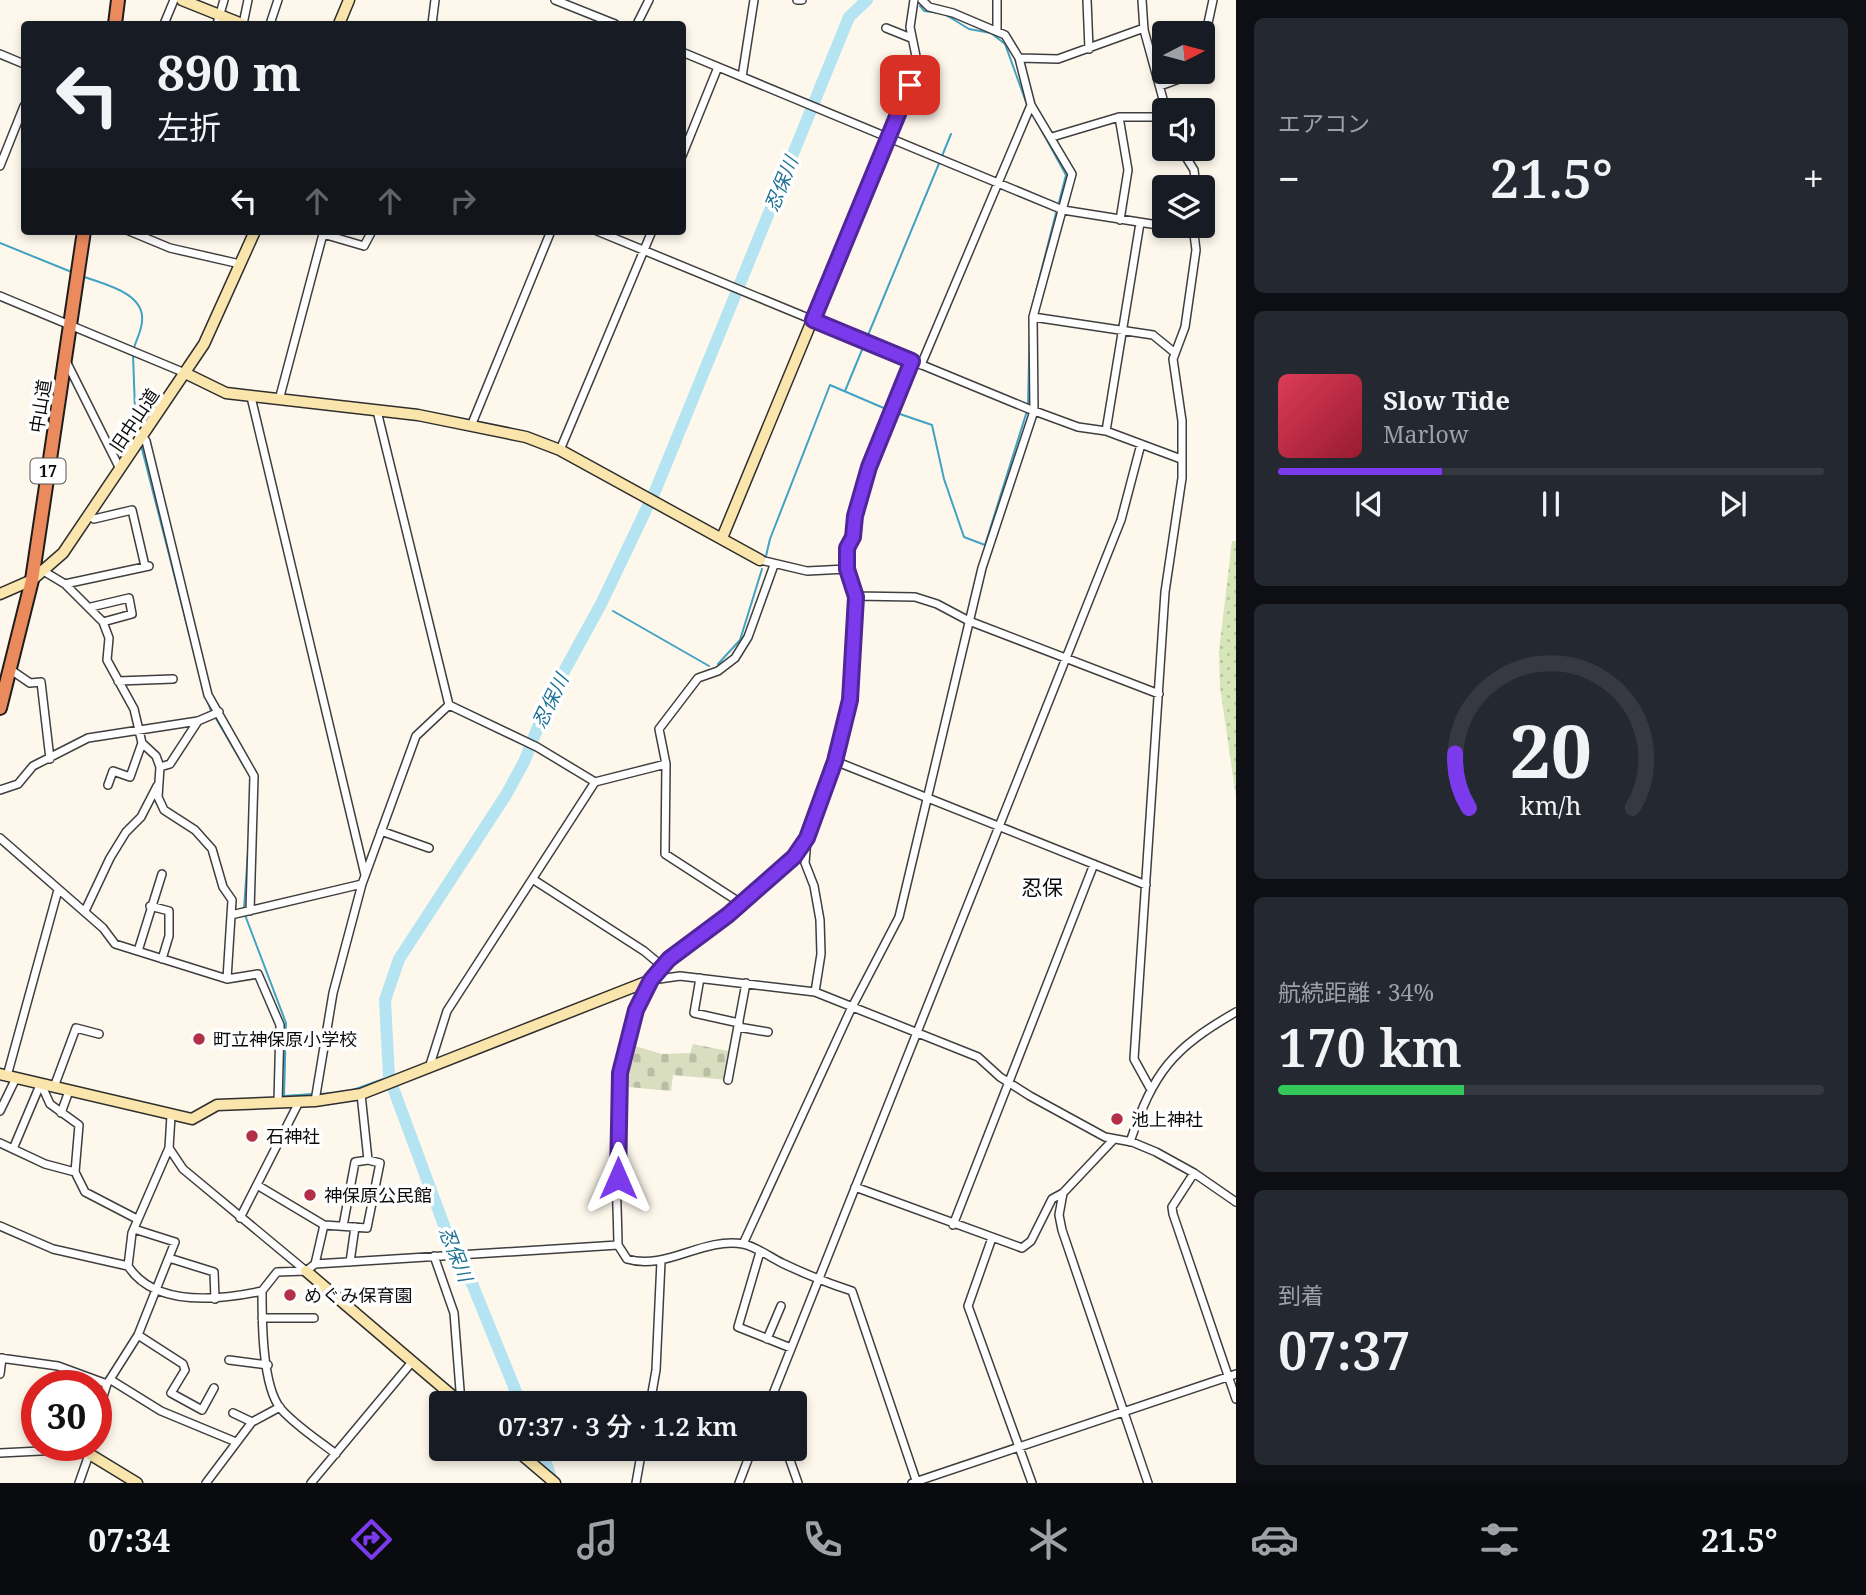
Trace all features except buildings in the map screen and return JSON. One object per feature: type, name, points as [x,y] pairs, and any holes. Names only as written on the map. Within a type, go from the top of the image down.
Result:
[{"type":"highway","points":[[115,21],[118,0]]},
{"type":"highway","name":"中山道","points":[[0,708],[32,580],[83,235]]},
{"type":"street","points":[[165,21],[174,0]]},
{"type":"street","points":[[182,0],[218,20],[224,0]]},
{"type":"street","points":[[243,21],[248,0]]},
{"type":"street","points":[[271,21],[278,0]]},
{"type":"street","points":[[340,21],[349,0]]},
{"type":"street","points":[[432,21],[435,0]]},
{"type":"street","points":[[555,0],[568,2],[609,21]]},
{"type":"street","points":[[638,21],[649,0]]},
{"type":"street","points":[[743,77],[754,0]]},
{"type":"street","points":[[722,538],[918,66],[911,38],[914,0]]},
{"type":"street","points":[[744,1244],[853,1006],[899,917],[982,568],[1034,411],[1033,317],[1072,174],[1031,105],[1019,58],[1005,35],[929,7],[922,0]]},
{"type":"street","points":[[997,0],[997,30]]},
{"type":"street","points":[[1087,0],[1089,49]]},
{"type":"street","points":[[1142,0],[1144,27],[1163,98]]},
{"type":"street","points":[[1208,21],[1213,0]]},
{"type":"street","points":[[1019,58],[1058,59],[1144,27]]},
{"type":"street","points":[[886,28],[911,38]]},
{"type":"street","points":[[0,54],[21,63]]},
{"type":"street","points":[[686,54],[1063,210],[1152,224]]},
{"type":"street","points":[[686,146],[718,67]]},
{"type":"street","points":[[1160,86],[1165,84]]},
{"type":"street","points":[[921,365],[1031,105]]},
{"type":"street","points":[[0,166],[21,114]]},
{"type":"street","points":[[1052,137],[1119,117],[1152,117]]},
{"type":"street","points":[[1119,117],[1128,170],[1120,220]]},
{"type":"street","points":[[1106,432],[1140,223]]},
{"type":"street","points":[[139,235],[170,248],[240,264]]},
{"type":"street","name":"旧中山道","points":[[0,594],[45,572],[58,559],[89,516],[210,333],[253,235]]},
{"type":"street","points":[[279,400],[323,235]]},
{"type":"street","points":[[326,235],[364,246],[370,235]]},
{"type":"street","points":[[471,426],[549,235]]},
{"type":"street","points":[[607,235],[1034,411],[1078,427],[1106,432],[1181,459]]},
{"type":"street","points":[[560,450],[650,235]]},
{"type":"street","points":[[1150,1088],[1134,1059],[1167,560],[1181,496],[1182,421],[1175,353],[1185,327],[1196,250],[1194,238]]},
{"type":"street","points":[[0,296],[185,373],[226,393],[418,415],[526,438],[560,450],[760,560],[807,571],[847,569]]},
{"type":"street","points":[[1033,317],[1153,335],[1175,353]]},
{"type":"street","points":[[65,360],[120,469]]},
{"type":"street","points":[[815,992],[821,954],[820,920],[814,886],[805,863],[807,838],[835,761],[850,700],[856,597],[847,569],[847,548],[853,537],[855,516],[869,467],[912,361]]},
{"type":"street","points":[[251,397],[365,875]]},
{"type":"street","points":[[377,411],[449,705]]},
{"type":"street","points":[[140,440],[146,441],[208,695],[246,759],[256,787],[250,911]]},
{"type":"street","points":[[775,1391],[1121,520],[1141,444]]},
{"type":"street","points":[[65,584],[148,566],[132,510],[94,519],[89,516]]},
{"type":"street","points":[[740,906],[736,900],[665,854],[666,764],[659,729],[698,678],[718,671],[735,658],[748,637],[774,565]]},
{"type":"street","points":[[45,572],[65,584],[91,607],[103,622],[109,638],[107,660],[134,709],[142,743],[156,756],[160,767],[157,786],[141,817],[126,832],[110,858],[85,911]]},
{"type":"street","points":[[856,597],[915,597],[969,621],[1159,694]]},
{"type":"street","points":[[91,607],[129,598],[132,614],[103,622]]},
{"type":"street","points":[[11,670],[30,683],[41,682],[50,759]]},
{"type":"street","points":[[118,681],[173,679]]},
{"type":"street","points":[[449,705],[537,747],[595,782]]},
{"type":"street","points":[[315,1101],[332,993],[365,875],[416,736],[449,705]]},
{"type":"street","points":[[0,790],[18,784],[33,766],[88,738],[198,721],[219,712]]},
{"type":"street","points":[[160,767],[170,764],[198,721]]},
{"type":"street","points":[[108,785],[113,771],[130,777],[142,743]]},
{"type":"street","points":[[835,761],[1146,885]]},
{"type":"street","points":[[429,1068],[447,1011],[595,782],[666,764]]},
{"type":"street","points":[[157,786],[164,810],[195,830],[212,849],[223,887],[232,900],[227,979]]},
{"type":"street","points":[[382,831],[429,848]]},
{"type":"street","points":[[0,838],[85,911],[115,944],[227,979],[258,974],[280,1025],[278,1103]]},
{"type":"street","points":[[807,838],[780,872],[662,966],[651,980],[628,1029],[620,1073],[618,1245],[627,1259],[662,1261],[689,1249],[744,1244],[818,1280],[852,1291],[915,1482],[1232,1375]]},
{"type":"street","points":[[953,1224],[1094,864]]},
{"type":"street","points":[[138,951],[162,874]]},
{"type":"street","points":[[534,880],[635,945],[662,966]]},
{"type":"street","points":[[232,915],[362,884]]},
{"type":"street","points":[[0,1111],[58,890]]},
{"type":"street","points":[[150,906],[169,911],[169,936],[162,959]]},
{"type":"street","points":[[8,1076],[192,1119],[216,1105],[315,1101],[361,1094],[651,980],[674,975],[815,992],[853,1006],[978,1057],[1008,1082],[1113,1140],[1130,1142],[1194,1173],[1236,1202]]},
{"type":"street","points":[[700,978],[694,1013],[768,1032]]},
{"type":"street","points":[[728,1080],[746,983]]},
{"type":"street","points":[[1130,1142],[1150,1088],[1194,1037],[1236,1012]]},
{"type":"street","points":[[54,1087],[76,1028],[99,1034]]},
{"type":"street","points":[[40,1084],[50,1104],[79,1125],[75,1172]]},
{"type":"street","points":[[13,1149],[40,1084]]},
{"type":"street","points":[[61,1114],[69,1091]]},
{"type":"street","points":[[361,1094],[368,1160]]},
{"type":"street","points":[[240,1218],[299,1102]]},
{"type":"street","points":[[128,1266],[137,1219],[169,1148],[171,1116]]},
{"type":"street","points":[[855,1187],[1022,1248],[1031,1241],[1052,1199],[1063,1193],[1113,1140]]},
{"type":"street","points":[[0,1143],[75,1172],[91,1197],[137,1219]]},
{"type":"street","points":[[169,1148],[183,1170],[447,1391]]},
{"type":"street","points":[[257,1185],[324,1225],[355,1227],[367,1227],[380,1163],[368,1160],[355,1162],[343,1226]]},
{"type":"street","points":[[1194,1173],[1172,1207],[1173,1214],[1232,1375],[1236,1399]]},
{"type":"street","points":[[1063,1193],[1059,1215],[1062,1230],[1148,1483]]},
{"type":"street","points":[[315,1264],[324,1225]]},
{"type":"street","points":[[0,1226],[53,1249],[128,1266],[145,1284],[179,1296],[215,1299],[262,1291]]},
{"type":"street","points":[[350,1262],[355,1227]]},
{"type":"street","points":[[112,1377],[138,1335],[175,1242],[134,1229]]},
{"type":"street","points":[[992,1238],[968,1306],[1032,1483]]},
{"type":"street","points":[[336,1454],[280,1407],[274,1395],[262,1318],[262,1291],[277,1272],[306,1271],[315,1264],[618,1245]]},
{"type":"street","points":[[760,1252],[737,1327],[791,1348]]},
{"type":"street","points":[[434,1256],[454,1313],[461,1391]]},
{"type":"street","points":[[169,1258],[214,1272],[215,1299]]},
{"type":"street","points":[[652,1391],[656,1370],[662,1261]]},
{"type":"street","points":[[767,1339],[782,1306]]},
{"type":"street","points":[[262,1318],[314,1318]]},
{"type":"street","points":[[138,1335],[183,1364],[184,1370],[171,1393],[202,1410],[214,1388]]},
{"type":"street","points":[[0,1374],[1,1358],[71,1370]]},
{"type":"street","points":[[229,1360],[268,1365]]},
{"type":"street","points":[[312,1483],[412,1362]]},
{"type":"street","points":[[112,1384],[161,1411],[236,1442]]},
{"type":"street","points":[[206,1483],[252,1422],[280,1407]]},
{"type":"street","points":[[233,1413],[252,1422]]},
{"type":"street","points":[[0,1453],[21,1452]]},
{"type":"street","points":[[79,1483],[87,1461]]},
{"type":"street","points":[[106,1461],[137,1483]]},
{"type":"street","points":[[529,1461],[555,1483]]},
{"type":"street","points":[[636,1483],[640,1461]]},
{"type":"street","points":[[739,1483],[747,1461]]},
{"type":"street","points":[[790,1461],[798,1483]]},
{"type":"green space","points":[[1232,541],[1236,541],[1236,797],[1220,687],[1219,651]]},
{"type":"green space","points":[[625,1043],[662,1054],[690,1053],[693,1044],[733,1052],[728,1080],[673,1075],[671,1091],[618,1086]]},
{"type":"waterway","name":"忍保川","points":[[516,1391],[473,1286],[452,1247],[389,1077],[385,1000],[399,959],[506,795],[524,762],[550,697],[601,604],[656,489],[849,17],[867,0]]},
{"type":"waterway","points":[[920,6],[924,11],[940,13]]},
{"type":"waterway","points":[[946,15],[969,29],[991,33],[1005,44],[1026,102]]},
{"type":"waterway","points":[[1037,122],[1066,175],[1059,202]]},
{"type":"waterway","points":[[942,156],[951,134]]},
{"type":"waterway","points":[[866,340],[940,161]]},
{"type":"waterway","points":[[1031,311],[1056,213]]},
{"type":"waterway","points":[[0,243],[74,273]]},
{"type":"waterway","points":[[82,276],[111,286],[137,303],[142,321],[134,348]]},
{"type":"waterway","points":[[1028,405],[1030,316]]},
{"type":"waterway","points":[[845,391],[864,345]]},
{"type":"waterway","points":[[133,354],[136,439]]},
{"type":"waterway","points":[[766,556],[770,539],[830,385],[886,409]]},
{"type":"waterway","points":[[897,413],[932,425],[944,479],[964,537],[985,545],[1027,411]]},
{"type":"waterway","points":[[141,445],[197,664]]},
{"type":"waterway","points":[[718,664],[740,640],[762,569]]},
{"type":"waterway","points":[[613,611],[709,666]]},
{"type":"waterway","points":[[207,700],[211,711]]},
{"type":"waterway","points":[[214,715],[245,768]]},
{"type":"waterway","points":[[244,909],[248,852]]},
{"type":"waterway","points":[[245,915],[286,1023],[284,1096],[313,1094]]},
{"type":"waterway","points":[[353,1090],[389,1077]]},
{"type":"waterway","points":[[319,1094],[338,1093]]},
{"type":"waterway","name":"忍保川","points":[[545,1461],[553,1483]]},
{"type":"place","name":"町立神保原小学校","points":[[199,1039]]},
{"type":"place","name":"池上神社","points":[[1117,1119]]},
{"type":"place","name":"石神社","points":[[252,1136]]},
{"type":"place","name":"神保原公民館","points":[[310,1195]]},
{"type":"place","name":"めぐみ保育園","points":[[290,1295]]},
{"type":"district","name":"忍保","points":[[1042,887]]},
{"type":"route","points":[[618,1178],[618,1119],[623,1048],[628,1029],[651,980],[669,959],[728,915],[794,857],[807,838],[835,761],[850,700],[856,597],[847,569],[847,548],[853,537],[855,516],[869,467],[912,361],[813,320],[910,85]]}]
